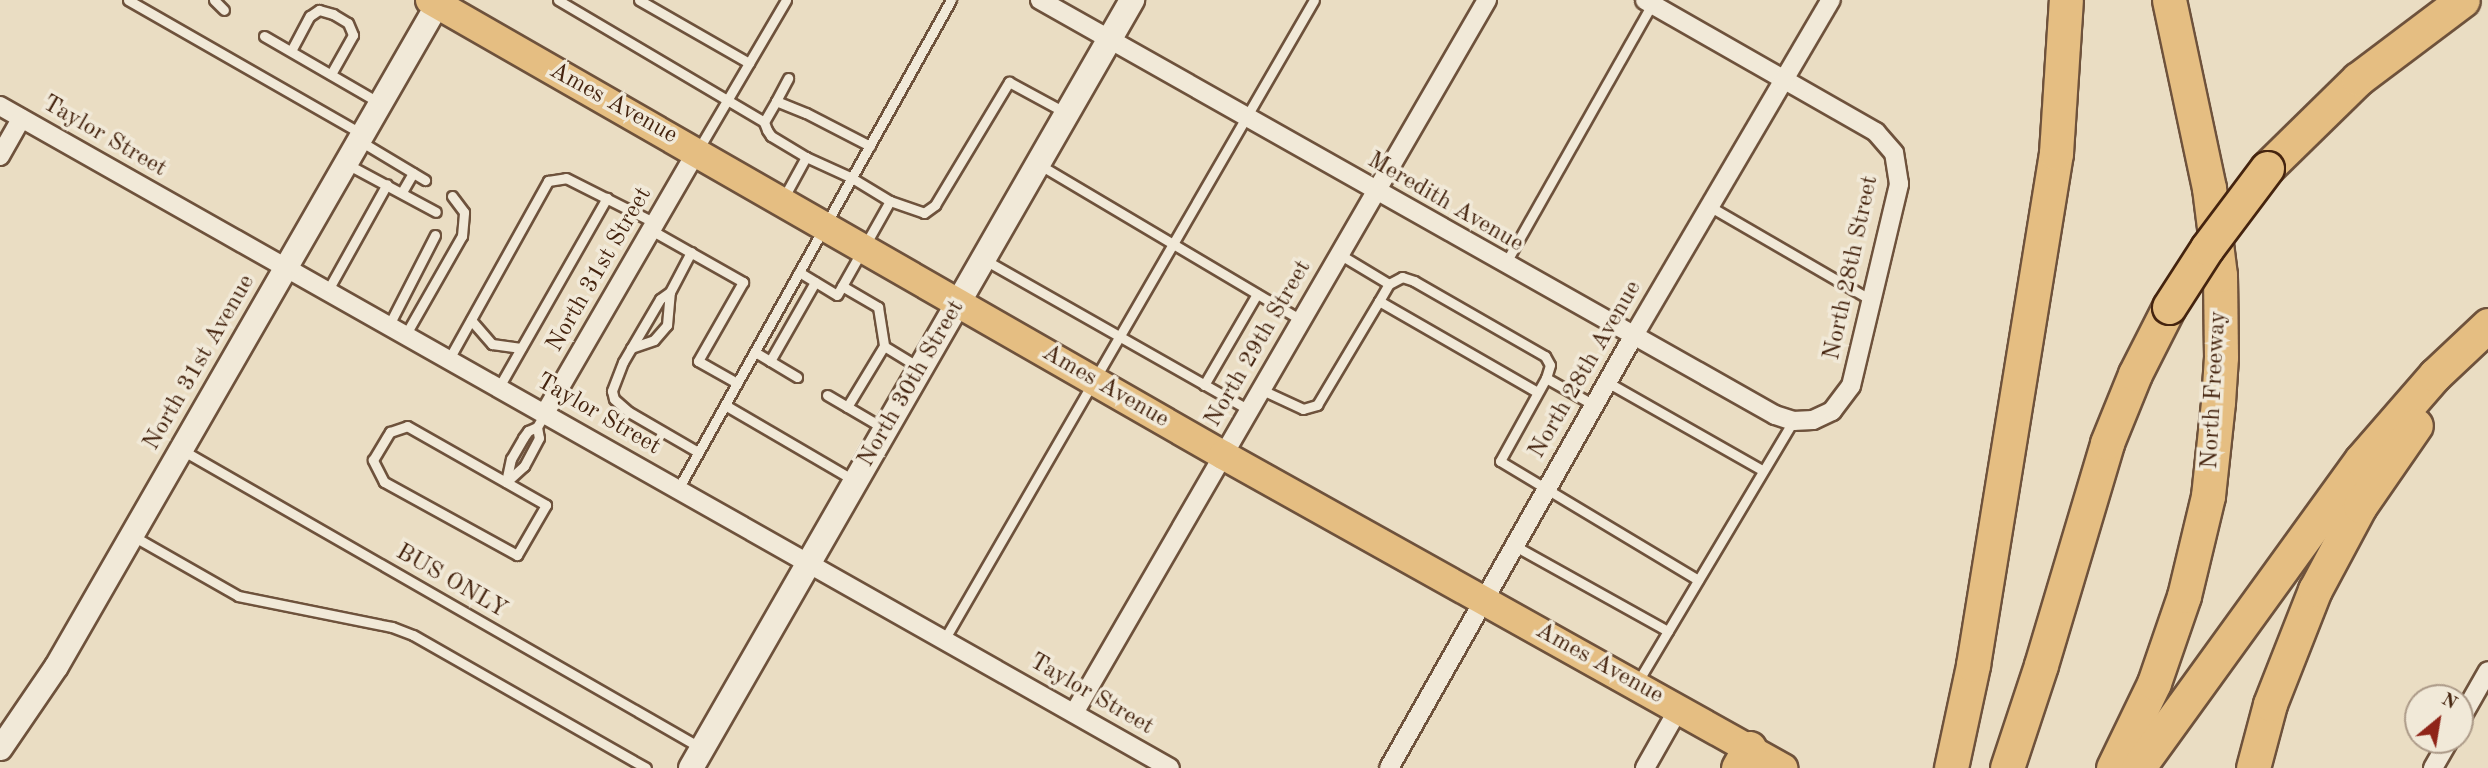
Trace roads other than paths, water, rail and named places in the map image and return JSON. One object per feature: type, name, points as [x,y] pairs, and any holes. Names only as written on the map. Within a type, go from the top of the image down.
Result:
[{"type":"highway","points":[[1951,768],[1973,665],[2056,153],[2066,0]]},
{"type":"highway","name":"North Freeway","points":[[2113,768],[2154,683],[2184,596],[2208,496],[2218,402],[2221,357],[2220,275],[2211,201],[2169,0]]},
{"type":"highway","points":[[2007,768],[2041,665],[2107,443],[2131,383],[2169,307],[2207,248],[2267,168],[2367,71],[2463,0]]},
{"type":"highway","points":[[2138,768],[2361,460],[2426,385],[2488,325]]},
{"type":"highway","points":[[2253,768],[2270,704],[2286,659],[2315,590],[2346,530],[2400,446],[2488,345]]},
{"type":"main road","name":"North 30th Street","points":[[697,758],[1132,0]]},
{"type":"main road","name":"Ames Avenue","points":[[435,1],[1223,455],[1679,708],[1744,758],[1783,768]]},
{"type":"street","name":"Meredith Avenue","points":[[1040,0],[1504,265],[1775,415],[1793,421]]},
{"type":"street","name":"North 29th Street","points":[[1074,713],[1487,0]]},
{"type":"street","name":"North 28th Avenue","points":[[1389,768],[1607,382],[1831,0]]},
{"type":"street","name":"North 31st Avenue","points":[[0,748],[10,720],[56,666],[360,137],[435,1]]},
{"type":"street","name":"North 28th Street","points":[[1650,1],[1877,132],[1886,141],[1898,165],[1899,184],[1851,386],[1832,411],[1813,420],[1793,421]]},
{"type":"street","name":"Taylor Street","points":[[0,106],[499,387],[541,420],[678,489],[1170,768]]},
{"type":"street","points":[[0,156],[21,118]]},
{"type":"street","name":"North 31st Street","points":[[541,420],[697,151]]},
{"type":"street","points":[[2474,696],[2488,671]]},
{"type":"street","points":[[1645,768],[1679,708]]},
{"type":"lane","points":[[128,0],[360,137],[425,180]]},
{"type":"lane","points":[[214,0],[224,10]]},
{"type":"lane","points":[[558,0],[728,98],[764,122],[771,136],[806,157],[852,178],[890,201],[924,213],[935,205],[1009,82],[1067,114]]},
{"type":"lane","points":[[639,0],[749,63]]},
{"type":"lane","points":[[697,151],[786,0]]},
{"type":"lane","points":[[678,489],[951,0]]},
{"type":"lane","points":[[944,640],[1314,0]]},
{"type":"lane","points":[[1504,265],[1650,1]]},
{"type":"lane","points":[[291,51],[310,16],[320,10],[333,13],[348,23],[353,35],[331,74]]},
{"type":"lane","points":[[264,36],[379,103]]},
{"type":"lane","points":[[764,122],[788,78]]},
{"type":"lane","points":[[776,101],[831,131],[870,146]]},
{"type":"lane","points":[[789,147],[793,137]]},
{"type":"lane","points":[[816,162],[820,152]]},
{"type":"lane","points":[[782,200],[806,157]]},
{"type":"lane","points":[[345,163],[436,212]]},
{"type":"lane","points":[[1038,164],[1301,320]]},
{"type":"lane","points":[[402,192],[413,173]]},
{"type":"lane","points":[[449,359],[545,184],[554,178],[566,178],[607,198],[691,253],[743,282],[698,361],[737,383]]},
{"type":"lane","points":[[328,290],[387,184]]},
{"type":"lane","points":[[406,334],[462,236],[464,212],[452,196]]},
{"type":"lane","points":[[499,387],[607,198]]},
{"type":"lane","points":[[799,272],[836,295],[890,201]]},
{"type":"lane","points":[[1709,206],[1872,300]]},
{"type":"lane","points":[[389,325],[435,235]]},
{"type":"lane","points":[[691,253],[670,292],[660,299],[613,383],[614,399],[629,412],[698,452]]},
{"type":"lane","points":[[1339,254],[1389,284]]},
{"type":"lane","points":[[984,260],[1249,410]]},
{"type":"lane","points":[[1262,390],[1303,409],[1317,405],[1389,284],[1402,277],[1414,281],[1545,356],[1550,365],[1546,378],[1500,461],[1698,580]]},
{"type":"lane","points":[[770,361],[816,282]]},
{"type":"lane","points":[[842,285],[878,307],[884,346],[847,407]]},
{"type":"lane","points":[[631,348],[654,340],[661,333],[670,313],[670,292]]},
{"type":"lane","points":[[1204,385],[1257,294]]},
{"type":"lane","points":[[1379,301],[1537,392]]},
{"type":"lane","points":[[471,320],[492,344],[521,348]]},
{"type":"lane","points":[[884,346],[921,369]]},
{"type":"lane","points":[[755,352],[797,377]]},
{"type":"lane","points":[[1546,378],[1594,405]]},
{"type":"lane","points":[[1607,382],[1762,470]]},
{"type":"lane","points":[[827,395],[886,430]]},
{"type":"lane","points":[[724,405],[856,482]]},
{"type":"lane","points":[[506,482],[511,459],[528,431],[541,420]]},
{"type":"lane","points":[[506,482],[524,466],[540,438],[541,420]]},
{"type":"lane","points":[[1636,684],[1793,421]]},
{"type":"lane","points":[[407,426],[506,482],[546,505],[517,555],[384,482],[373,460],[390,432],[407,426]]},
{"type":"lane","name":"BUS ONLY","points":[[180,449],[697,758]]},
{"type":"lane","points":[[131,535],[238,596],[386,626],[413,635],[646,768]]},
{"type":"lane","points":[[1515,546],[1668,631]]}]
